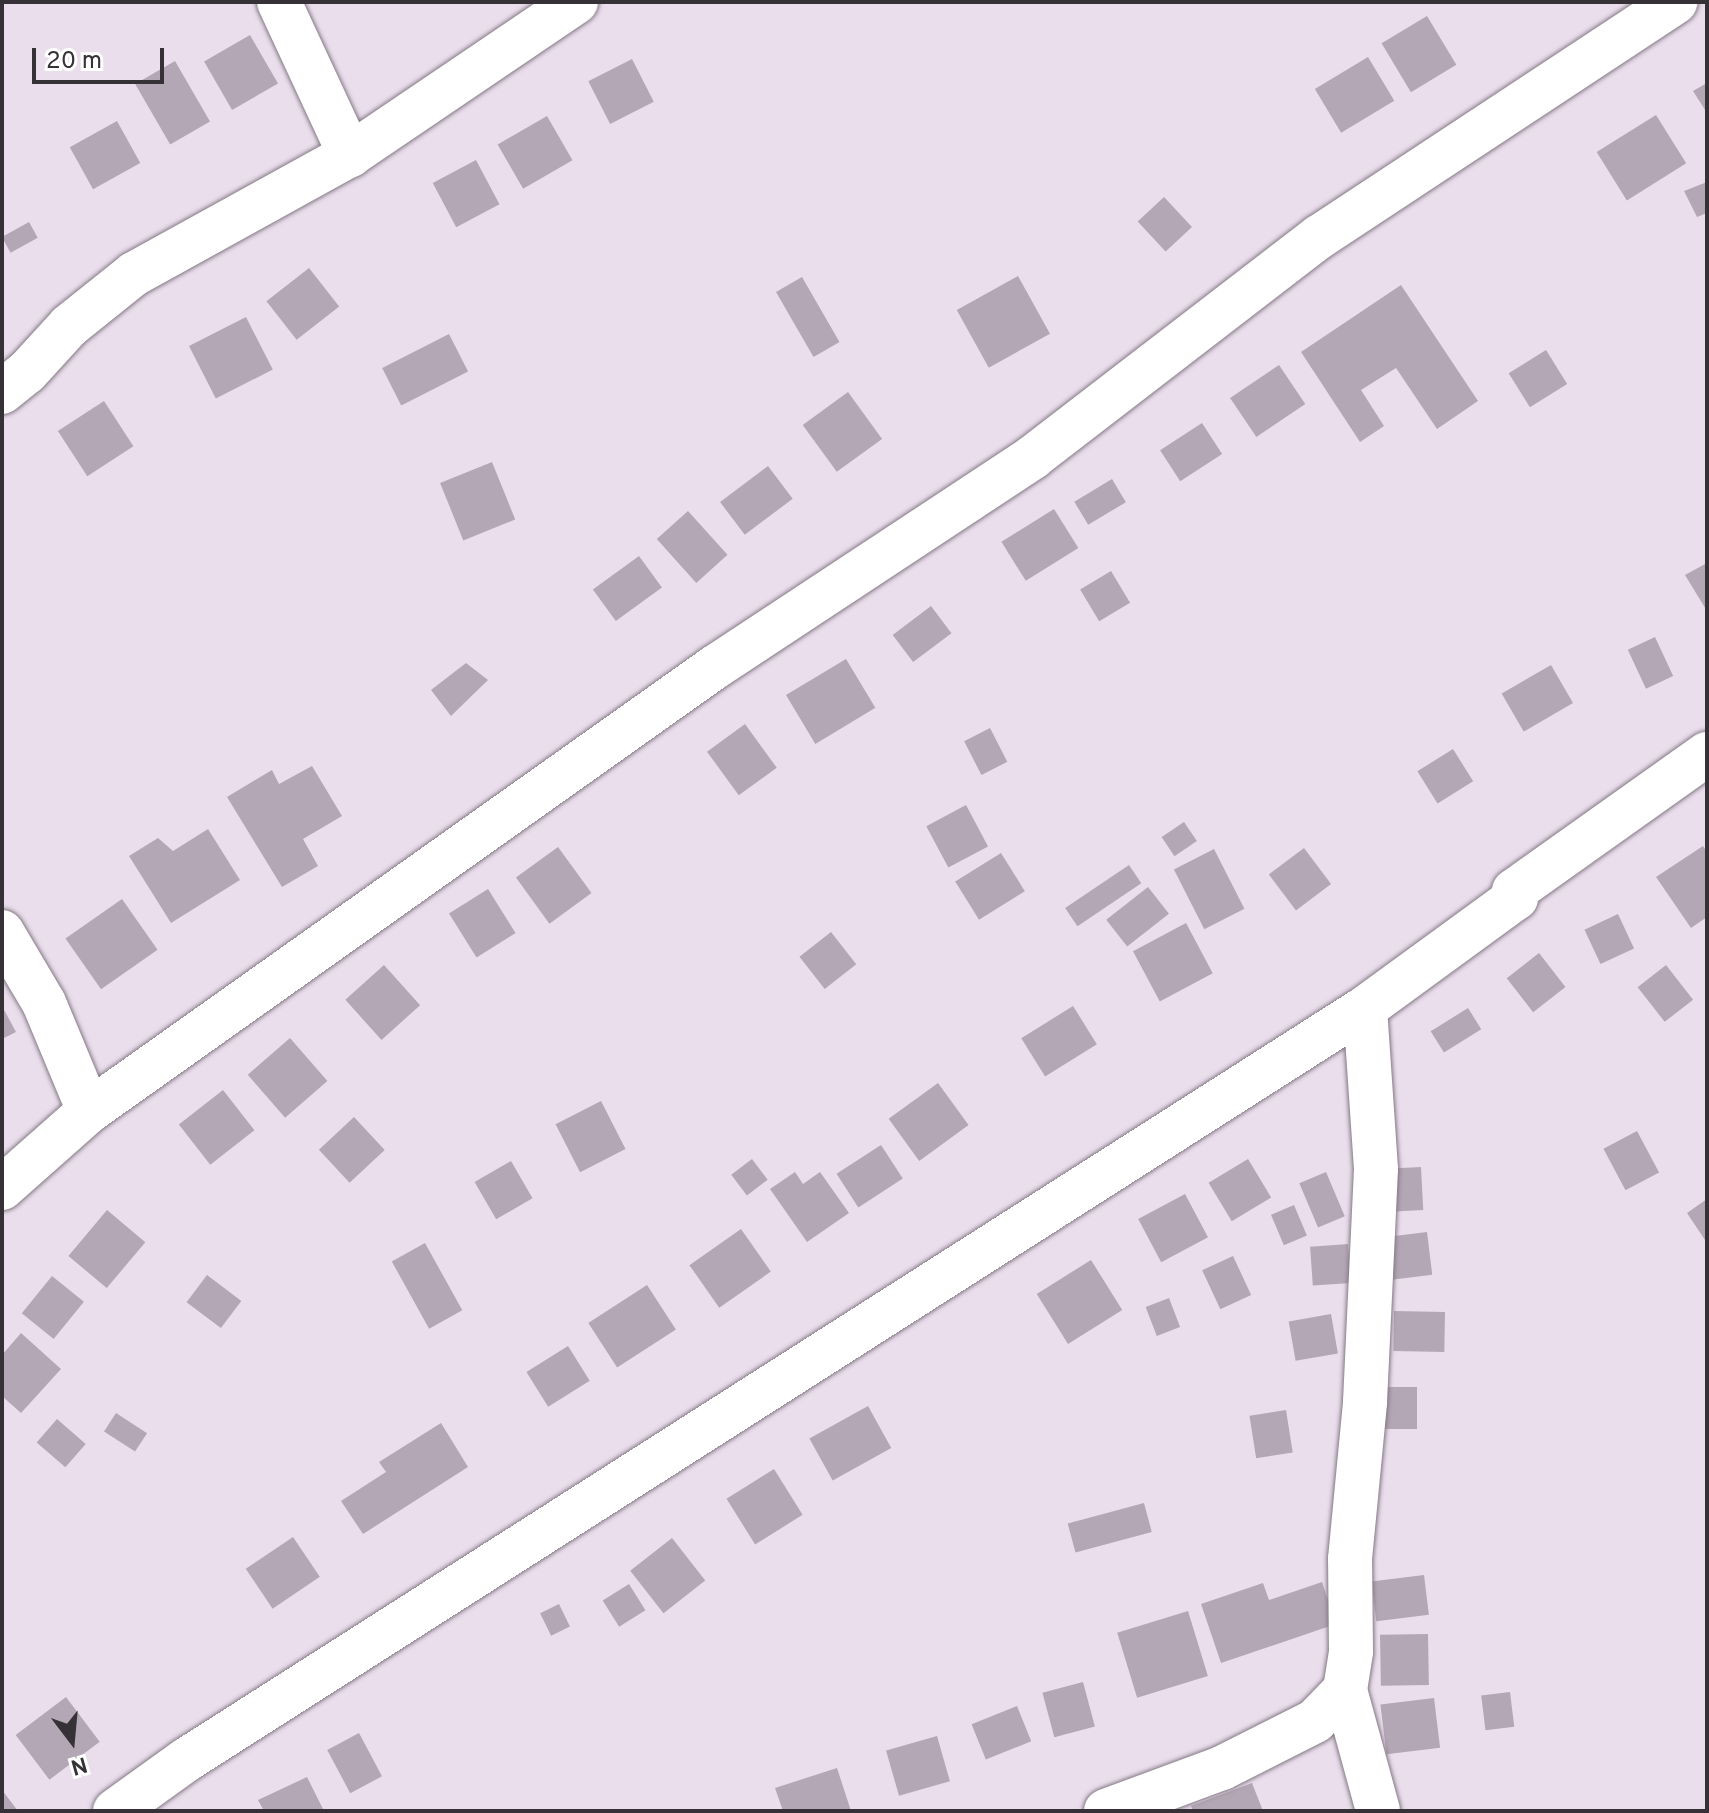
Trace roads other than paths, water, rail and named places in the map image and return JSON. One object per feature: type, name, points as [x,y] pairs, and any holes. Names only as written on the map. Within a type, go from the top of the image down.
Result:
[{"type":"street","points":[[279,2],[350,155]]},
{"type":"street","points":[[2,392],[27,372],[69,326],[134,274],[350,155],[576,2]]},
{"type":"street","points":[[2,1188],[89,1111],[715,667],[1033,457],[1319,237],[1676,2]]},
{"type":"street","points":[[115,1811],[186,1760],[1365,1008],[1516,898],[1514,891],[1707,754]]},
{"type":"street","points":[[2,932],[44,1003],[89,1111]]},
{"type":"street","points":[[1365,1008],[1376,1169],[1365,1402],[1350,1559],[1351,1651],[1345,1690],[1378,1811]]},
{"type":"street","points":[[1106,1811],[1222,1768],[1315,1721],[1345,1690]]}]
